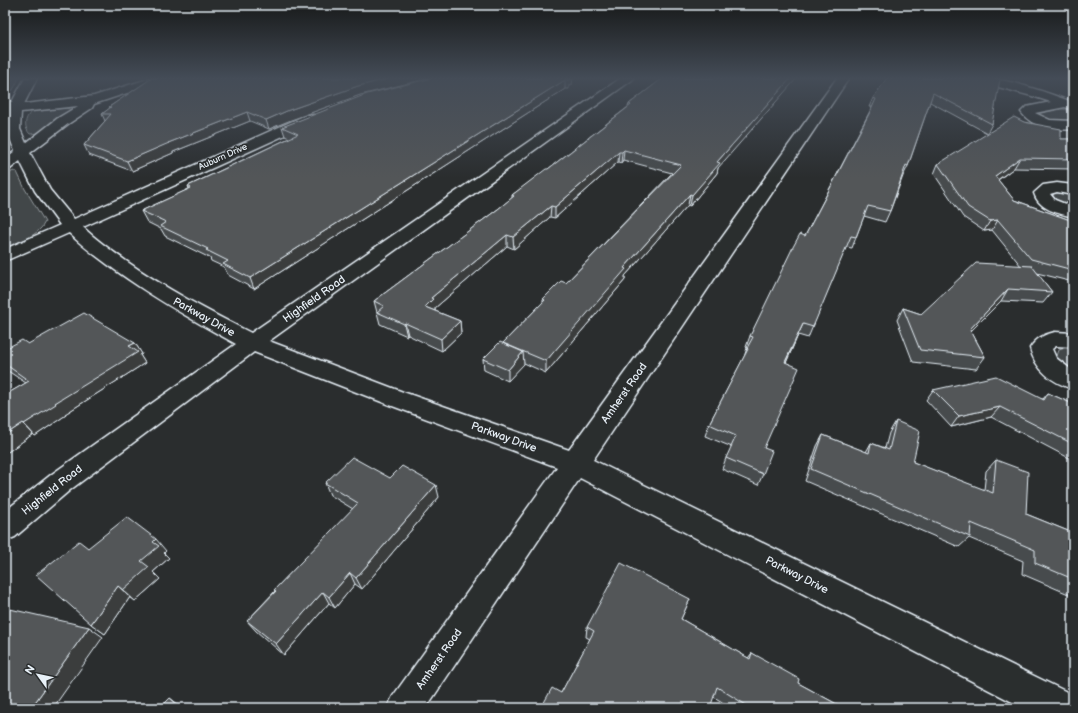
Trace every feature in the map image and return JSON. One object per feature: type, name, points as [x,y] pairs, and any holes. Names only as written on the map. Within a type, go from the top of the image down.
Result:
[{"type":"street","name":"Parkway Drive","points":[[11,111],[14,129],[22,152],[43,191],[63,218],[88,242],[147,284],[184,307],[252,343],[395,398],[575,462],[1061,708]]},
{"type":"street","points":[[5,166],[63,121],[78,111]]},
{"type":"street","name":"Highfield Road","points":[[5,528],[61,482],[252,343],[581,111]]},
{"type":"street","name":"Amherst Road","points":[[405,708],[820,111]]},
{"type":"street","points":[[1028,111],[1027,112],[1036,120],[1047,124],[1059,126],[1073,125]]},
{"type":"street","name":"Auburn Drive","points":[[5,256],[324,113]]},
{"type":"street","points":[[1073,190],[1051,188],[1042,193],[1043,197],[1051,204],[1073,212]]},
{"type":"street","points":[[1073,340],[1053,339],[1045,342],[1041,348],[1042,356],[1048,364],[1058,373],[1073,381]]},
{"type":"shaded area","points":[[70,111],[40,133],[30,134],[26,126],[26,120],[31,112]]},
{"type":"shaded area","points":[[1050,111],[1073,111],[1073,121],[1056,122],[1036,114]]},
{"type":"shaded area","points":[[14,171],[17,172],[25,189],[45,222],[33,235],[5,248],[5,176]]},
{"type":"shaded area","points":[[1054,193],[1073,193],[1073,208],[1060,203],[1053,196]]},
{"type":"shaded area","points":[[1073,348],[1073,372],[1060,362],[1057,356],[1059,350]]},
{"type":"building","points":[[106,111],[286,111],[266,120],[247,112],[127,161],[84,145],[111,114],[102,114]]},
{"type":"building","points":[[323,111],[515,111],[250,278],[223,264],[228,261],[206,250],[208,249],[160,226],[166,222],[141,211],[191,188],[188,186],[298,134],[282,127]]},
{"type":"building","points":[[623,111],[762,111],[717,162],[720,163],[692,195],[690,194],[624,268],[626,269],[546,361],[503,343],[545,300],[543,299],[561,281],[566,283],[681,165],[624,150],[619,152],[555,207],[551,206],[513,237],[507,235],[431,298],[433,299],[425,307],[460,321],[441,339],[377,312],[384,306],[374,301],[498,209],[514,196],[512,195]]},
{"type":"building","points":[[870,111],[927,111],[908,166],[906,165],[890,211],[868,206],[856,237],[851,236],[813,327],[803,324],[785,362],[799,368],[764,448],[772,451],[763,474],[726,458],[736,436],[709,424],[748,349],[747,348],[753,337],[750,336],[793,247],[800,234],[805,236]]},
{"type":"building","points":[[968,111],[994,111],[992,124]]},
{"type":"building","points":[[1014,117],[1024,122],[1061,129],[1061,139],[1073,139],[1073,159],[1020,158],[995,176],[1014,200],[1073,221],[1073,270],[1031,259],[998,220],[990,221],[968,207],[938,164]]},
{"type":"building","points":[[976,263],[1032,266],[1052,292],[1008,289],[970,329],[985,357],[920,350],[903,308],[921,314]]},
{"type":"building","points":[[84,313],[135,343],[129,346],[138,352],[5,435],[5,395],[29,381],[5,364],[5,349],[22,340],[28,344]]},
{"type":"building","points":[[500,342],[523,352],[508,370],[483,359]]},
{"type":"building","points":[[996,376],[1044,400],[1048,393],[1073,404],[1073,444],[1000,407],[959,416],[933,390]]},
{"type":"building","points":[[896,421],[920,431],[913,462],[993,493],[996,460],[1028,472],[1026,514],[1073,533],[1073,579],[1035,563],[1035,550],[971,523],[970,537],[811,469],[823,435],[869,453],[871,443],[889,450]]},
{"type":"building","points":[[352,457],[390,478],[402,466],[436,485],[356,578],[350,573],[329,597],[323,592],[276,644],[247,621],[276,591],[274,590],[358,503],[325,483]]},
{"type":"building","points":[[127,517],[156,539],[153,542],[159,546],[141,561],[149,567],[123,590],[118,586],[91,624],[36,575],[79,541],[88,548]]},
{"type":"building","points":[[621,563],[690,599],[681,619],[750,659],[752,653],[799,679],[798,683],[844,708],[751,708],[717,687],[710,708],[541,708],[552,688],[561,693],[594,631],[587,627]]},
{"type":"building","points":[[10,609],[89,627],[31,708],[5,708],[5,615]]},
{"type":"building","points":[[170,698],[181,708],[160,708]]}]
